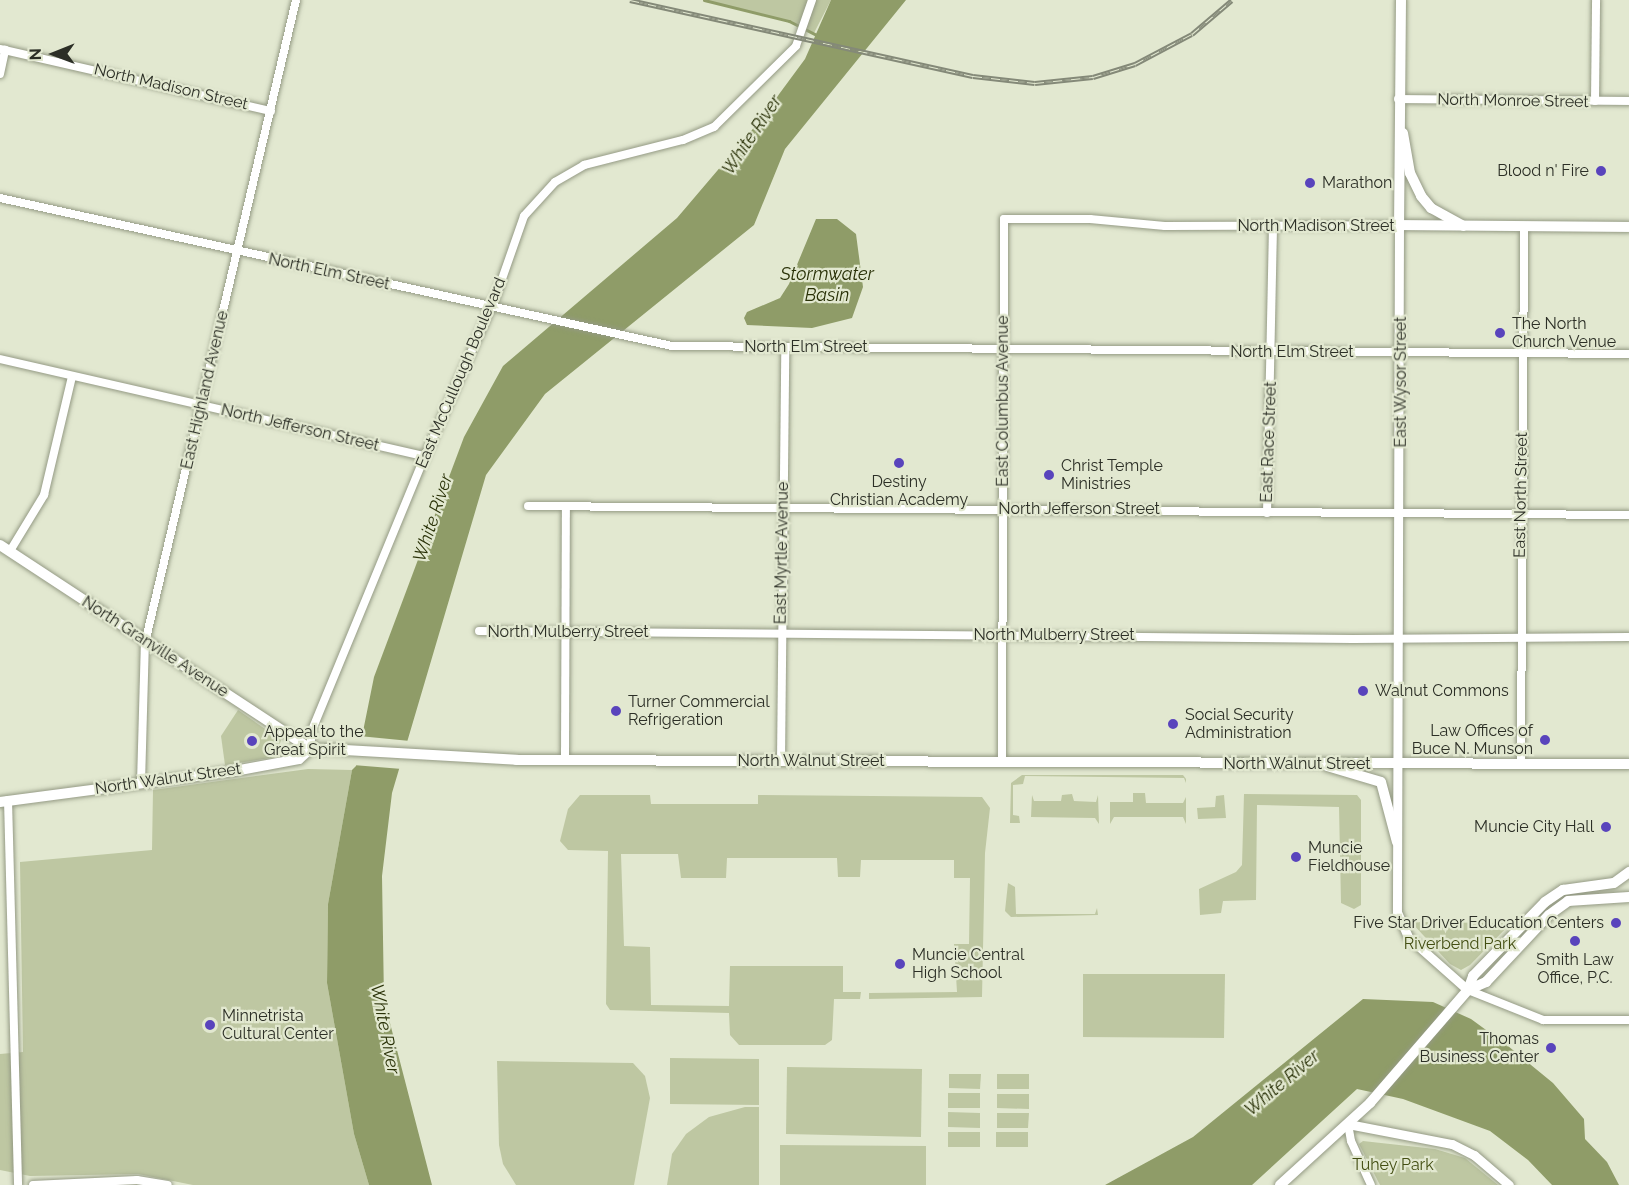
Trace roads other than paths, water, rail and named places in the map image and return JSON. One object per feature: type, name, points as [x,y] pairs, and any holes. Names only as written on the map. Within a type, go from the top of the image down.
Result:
[{"type":"main road","name":"East Wysor Street","points":[[1400,225],[1398,99],[1401,0]]},
{"type":"main road","points":[[1399,118],[1410,173],[1421,196],[1431,208],[1464,227]]},
{"type":"main road","name":"North Madison Street","points":[[1400,225],[1629,227]]},
{"type":"main road","name":"North Granville Avenue","points":[[5,548],[145,643],[285,729],[310,749]]},
{"type":"main road","name":"North Walnut Street","points":[[4,801],[282,762],[299,759],[310,749],[436,757],[565,760],[1629,764]]},
{"type":"main road","points":[[1318,763],[1381,782],[1397,843]]},
{"type":"main road","points":[[1280,1185],[1370,1103],[1468,990],[1473,976],[1555,895],[1576,886],[1614,883],[1629,872]]},
{"type":"main road","points":[[1468,990],[1486,982],[1549,915],[1568,900],[1629,897]]},
{"type":"street","name":"East Highland Avenue","points":[[141,783],[145,643],[296,0]]},
{"type":"street","name":"East McCullough Boulevard","points":[[310,749],[312,730],[425,456],[491,308],[517,230],[533,204],[555,182],[584,165],[683,140],[714,127],[796,45],[812,0]]},
{"type":"street","points":[[1595,101],[1596,0]]},
{"type":"street","name":"North Madison Street","points":[[2,50],[271,111]]},
{"type":"street","points":[[0,74],[2,50]]},
{"type":"street","name":"North Monroe Street","points":[[1398,99],[1629,101]]},
{"type":"street","name":"North Elm Street","points":[[0,198],[636,341],[690,348],[1629,354]]},
{"type":"street","name":"North Madison Street","points":[[1004,219],[1273,227],[1400,225]]},
{"type":"street","name":"East Columbus Avenue","points":[[1002,763],[1004,219]]},
{"type":"street","name":"East Wysor Street","points":[[1400,225],[1401,512],[1397,578],[1400,637],[1397,912],[1401,927],[1422,952],[1468,990]]},
{"type":"street","name":"East Race Street","points":[[1267,513],[1273,227]]},
{"type":"street","name":"East North Street","points":[[1521,763],[1524,227]]},
{"type":"street","name":"East Myrtle Avenue","points":[[782,760],[780,634],[785,347]]},
{"type":"street","name":"North Jefferson Street","points":[[0,359],[425,456]]},
{"type":"street","points":[[5,548],[44,495],[72,377]]},
{"type":"street","name":"North Jefferson Street","points":[[528,506],[1002,508],[1267,513],[1401,512],[1521,516],[1629,515]]},
{"type":"street","points":[[565,760],[566,507]]},
{"type":"street","name":"North Mulberry Street","points":[[479,631],[1629,637]]},
{"type":"street","points":[[4,801],[18,1185]]},
{"type":"street","points":[[1468,990],[1536,1019],[1629,1020]]},
{"type":"street","points":[[1371,1185],[1351,1141],[1348,1124],[1452,1144],[1474,1155],[1509,1185]]},
{"type":"street","points":[[33,1185],[137,1180],[168,1185]]},
{"type":"water","name":"White River","points":[[831,0],[906,0],[785,149],[754,225],[545,394],[486,475],[392,793],[382,876],[384,1000],[432,1185],[369,1185],[354,1134],[327,983],[328,904],[352,770],[356,766],[374,677],[464,437],[503,366],[677,218],[757,124],[805,59]]},
{"type":"water","name":"Stormwater Basin","points":[[816,219],[837,219],[856,234],[863,287],[852,318],[812,328],[747,325],[744,318],[747,312],[780,298],[789,284]]},
{"type":"water","name":"White River","points":[[1363,999],[1433,1002],[1471,1019],[1553,1083],[1584,1119],[1585,1139],[1607,1162],[1619,1185],[1552,1185],[1528,1160],[1490,1131],[1403,1099],[1357,1089],[1252,1185],[1105,1185],[1193,1137]]},
{"type":"waterway","points":[[704,0],[789,21],[816,35]]},
{"type":"railway","points":[[630,0],[973,76],[1035,83],[1093,77],[1135,64],[1192,34],[1232,0]]},
{"type":"place","name":"Blood n' Fire","points":[[1601,171]]},
{"type":"place","name":"Marathon","points":[[1310,183]]},
{"type":"place","name":"The North Church Venue","points":[[1500,333]]},
{"type":"place","name":"Destiny Christian Academy","points":[[899,463]]},
{"type":"place","name":"Christ Temple Ministries","points":[[1049,475]]},
{"type":"place","name":"Walnut Commons","points":[[1363,691]]},
{"type":"place","name":"Turner Commercial Refrigeration","points":[[616,711]]},
{"type":"place","name":"Social Security Administration","points":[[1173,724]]},
{"type":"place","name":"Law Offices of Buce N. Munson","points":[[1545,740]]},
{"type":"place","name":"Appeal to the Great Spirit","points":[[252,741]]},
{"type":"place","name":"Muncie City Hall","points":[[1606,827]]},
{"type":"place","name":"Muncie Fieldhouse","points":[[1296,857]]},
{"type":"place","name":"Five Star Driver Education Centers","points":[[1616,923]]},
{"type":"place","name":"Smith Law Office, P.C.","points":[[1575,941]]},
{"type":"place","name":"Muncie Central High School","points":[[900,964]]},
{"type":"place","name":"Minnetrista Cultural Center","points":[[210,1025]]},
{"type":"place","name":"Thomas Business Center","points":[[1551,1048]]},
{"type":"park label","name":"Riverbend Park","points":[[1460,944]]},
{"type":"park label","name":"Tuhey Park","points":[[1393,1165]]}]
